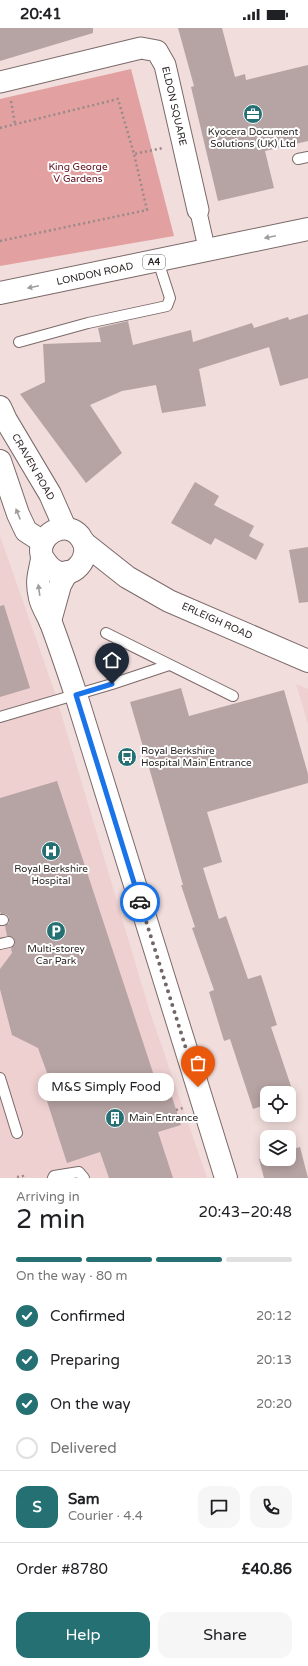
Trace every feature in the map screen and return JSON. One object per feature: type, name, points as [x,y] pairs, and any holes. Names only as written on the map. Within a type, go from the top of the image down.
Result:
[{"type":"street","name":"ELDON SQUARE","points":[[0,82],[141,48],[157,51],[165,65],[207,250]]},
{"type":"street","name":"LONDON ROAD","points":[[0,293],[308,229]]},
{"type":"street","name":"CRAVEN ROAD","points":[[2,416],[50,494],[65,528]]},
{"type":"street","points":[[1,466],[18,514],[26,531],[43,550],[52,569],[58,572],[74,569]]},
{"type":"street","points":[[50,621],[60,585],[85,555],[84,543],[78,533],[65,528],[50,533],[43,550],[37,579],[40,600],[50,621],[76,695],[226,1178]]},
{"type":"street","name":"ERLEIGH ROAD","points":[[84,543],[127,577],[169,601],[308,661]]},
{"type":"street","name":"ERLEIGH ROAD","points":[[74,569],[127,577]]},
{"type":"lane","points":[[19,342],[167,306],[170,298],[158,261]]},
{"type":"lane","points":[[106,634],[233,696]]},
{"type":"lane","points":[[0,717],[112,684],[169,665]]},
{"type":"lane","points":[[0,1078],[17,1133]]},
{"type":"lane","points":[[53,1178],[54,1176],[79,1172],[84,1178]]},
{"type":"path","points":[[0,128],[118,99],[134,154],[146,210],[0,241]]},
{"type":"path","points":[[134,154],[183,144]]},
{"type":"path","points":[[17,1177],[23,1176],[24,1178]]},
{"type":"shaded area","name":"Royal Berkshire Hospital","points":[[0,536],[55,693],[149,1009],[207,1178],[0,1178]]},
{"type":"shaded area","points":[[296,684],[308,689],[308,724]]},
{"type":"green space","name":"King George V Gardens","points":[[131,69],[174,236],[0,266],[0,99]]},
{"type":"building","points":[[0,28],[93,28],[93,33],[0,61]]},
{"type":"building","name":"Kyocera Document Solutions (UK) Ltd","points":[[178,28],[222,28],[235,77],[245,74],[246,80],[308,65],[308,141],[265,151],[274,188],[218,201],[191,87],[194,86]]},
{"type":"building","points":[[308,314],[308,378],[280,386],[269,347],[199,369],[206,406],[162,413],[156,385],[122,391],[90,405],[122,453],[86,483],[20,394],[45,382],[43,344],[101,342],[98,328],[128,321],[133,345],[191,330],[193,342],[252,323],[254,328],[288,317],[289,320]]},
{"type":"building","points":[[195,482],[219,496],[214,505],[254,526],[249,536],[264,544],[256,560],[215,538],[211,545],[171,523]]},
{"type":"building","points":[[308,547],[308,602],[299,603],[289,550]]},
{"type":"building","points":[[4,605],[30,688],[0,697],[0,606]]},
{"type":"building","points":[[181,688],[189,716],[284,690],[308,774],[308,783],[207,812],[222,862],[203,868],[219,919],[226,916],[248,979],[261,975],[277,1025],[271,1027],[291,1086],[260,1086],[260,1106],[253,1109],[230,1039],[224,1041],[209,992],[214,990],[192,928],[195,927],[181,885],[183,885],[130,702]]},
{"type":"building","name":"Multi-storey Car Park","points":[[57,781],[162,1100],[172,1097],[181,1125],[158,1132],[173,1178],[109,1178],[100,1152],[67,1163],[45,1095],[54,1092],[38,1048],[12,1035],[0,989],[0,969],[12,953],[11,948],[15,944],[15,941],[13,937],[7,936],[5,926],[9,923],[9,917],[6,914],[1,914],[0,911],[0,798]]},
{"type":"building","points":[[300,1147],[308,1178],[264,1178],[261,1166],[296,1166],[296,1148]]},
{"type":"way so far","points":[[140,902],[198,1087]]},
{"type":"place","name":"Kyocera Document Solutions (UK) Ltd","points":[[253,114]]},
{"type":"place","name":"Royal Berkshire Hospital Main Entrance","points":[[127,757]]},
{"type":"place","name":"Royal Berkshire Hospital","points":[[51,851]]},
{"type":"place","name":"Multi-storey Car Park","points":[[56,931]]},
{"type":"place","name":"M&S Simply Food","points":[[198,1087]]},
{"type":"place","name":"Main Entrance","points":[[115,1118]]},
{"type":"route","points":[[112,684],[76,695],[140,902]]}]
